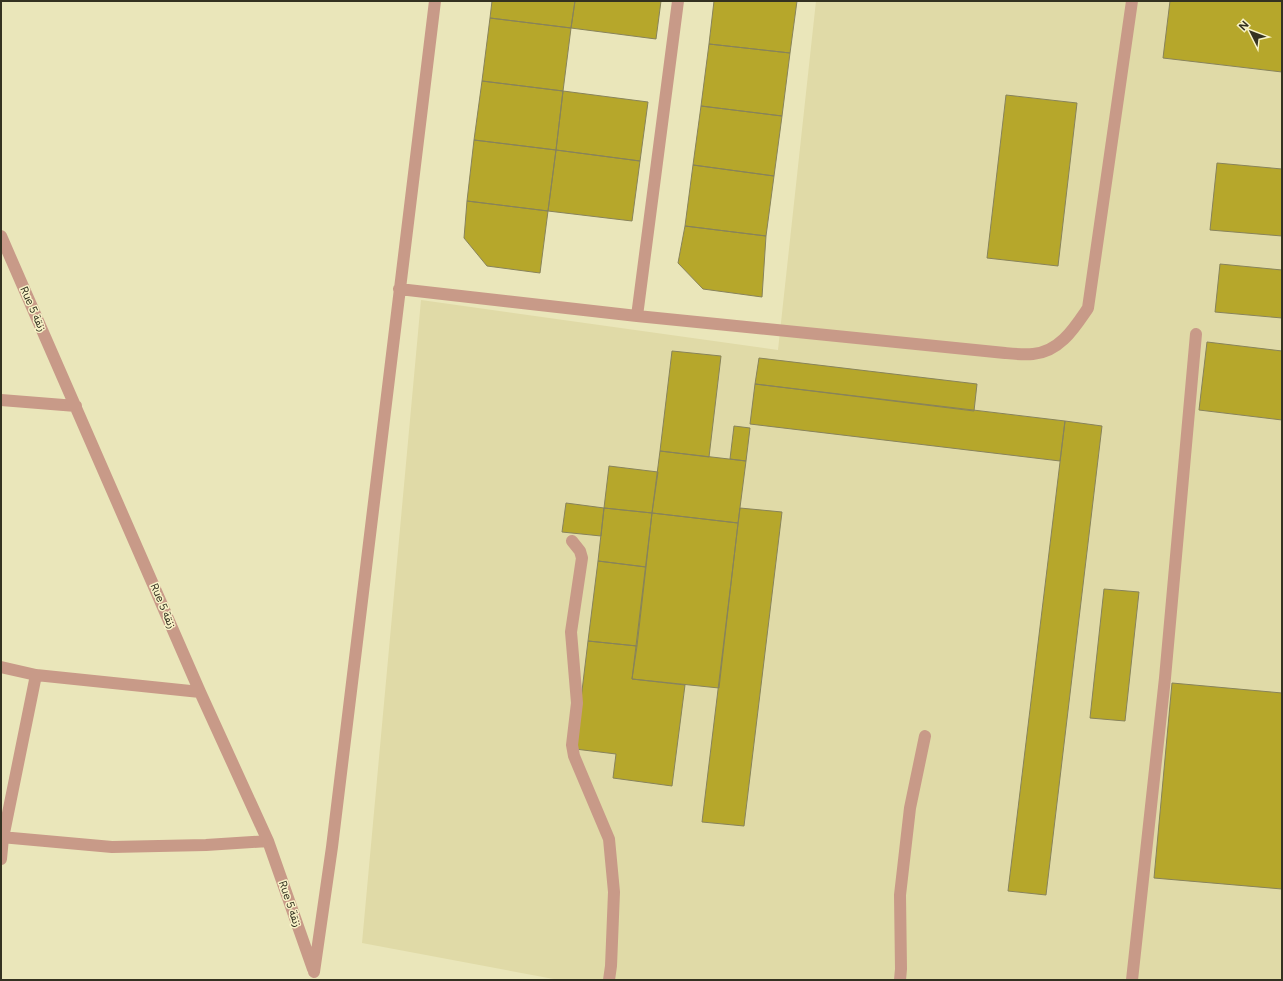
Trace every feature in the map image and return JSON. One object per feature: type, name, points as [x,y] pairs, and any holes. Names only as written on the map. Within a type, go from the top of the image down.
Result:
[{"type":"street","points":[[314,976],[333,839],[435,1]]},
{"type":"street","points":[[637,316],[678,1]]},
{"type":"street","points":[[399,289],[637,316],[1005,354],[1035,354],[1053,348],[1071,333],[1088,308],[1132,1]]},
{"type":"street","name":"Rue 5 زنقة","points":[[1,236],[200,692],[268,842],[314,976]]},
{"type":"street","points":[[1132,980],[1166,670],[1196,334]]},
{"type":"street","points":[[1,400],[76,406]]},
{"type":"street","points":[[572,541],[580,551],[582,558],[571,632],[577,703],[572,745],[574,756],[609,839],[614,892],[611,966],[609,980]]},
{"type":"street","points":[[1,667],[36,675],[200,692]]},
{"type":"street","points":[[1,859],[2,838],[36,675]]},
{"type":"street","points":[[900,980],[900,895],[910,808],[925,736]]},
{"type":"street","points":[[2,838],[112,847],[268,842]]},
{"type":"shaded area","points":[[816,1],[1282,1],[1282,980],[559,980],[362,943],[421,300],[778,350]]},
{"type":"building","points":[[492,1],[575,1],[571,28],[490,18]]},
{"type":"building","points":[[575,1],[661,1],[656,39],[571,28]]},
{"type":"building","points":[[714,1],[797,1],[790,53],[709,44]]},
{"type":"building","points":[[1170,1],[1282,1],[1282,72],[1163,58]]},
{"type":"building","points":[[490,18],[571,28],[563,91],[482,81]]},
{"type":"building","points":[[709,44],[790,53],[782,116],[701,106]]},
{"type":"building","points":[[482,81],[563,91],[556,150],[474,140]]},
{"type":"building","points":[[563,91],[648,102],[640,161],[556,150]]},
{"type":"building","points":[[1006,95],[1077,103],[1058,266],[987,258]]},
{"type":"building","points":[[701,106],[782,116],[774,176],[693,165]]},
{"type":"building","points":[[474,140],[556,150],[548,211],[467,201]]},
{"type":"building","points":[[556,150],[640,161],[632,221],[548,211]]},
{"type":"building","points":[[1217,163],[1282,169],[1282,236],[1210,230]]},
{"type":"building","points":[[693,165],[774,176],[766,236],[685,226]]},
{"type":"building","points":[[467,201],[548,211],[540,273],[487,266],[464,238]]},
{"type":"building","points":[[685,226],[766,236],[762,297],[703,289],[678,263]]},
{"type":"building","points":[[1220,264],[1282,270],[1282,318],[1215,312]]},
{"type":"building","points":[[1207,342],[1282,351],[1282,420],[1199,410]]},
{"type":"building","points":[[672,351],[721,356],[709,457],[660,451]]},
{"type":"building","points":[[759,358],[977,384],[974,411],[755,384]]},
{"type":"building","points":[[755,384],[1065,421],[1060,461],[750,424]]},
{"type":"building","points":[[1065,421],[1102,426],[1046,895],[1008,891]]},
{"type":"building","points":[[734,426],[750,428],[746,461],[730,459]]},
{"type":"building","points":[[660,451],[746,461],[738,523],[652,513]]},
{"type":"building","points":[[609,466],[658,472],[652,513],[604,508]]},
{"type":"building","points":[[566,503],[604,508],[601,536],[562,532]]},
{"type":"building","points":[[604,508],[652,513],[646,567],[598,561]]},
{"type":"building","points":[[740,508],[782,512],[744,826],[702,822]]},
{"type":"building","points":[[652,513],[738,523],[719,688],[632,679]]},
{"type":"building","points":[[598,561],[646,567],[637,646],[588,641]]},
{"type":"building","points":[[1104,589],[1139,592],[1125,721],[1090,718]]},
{"type":"building","points":[[588,641],[637,646],[632,679],[685,685],[672,786],[613,778],[616,754],[575,749]]},
{"type":"building","points":[[1172,683],[1282,693],[1282,889],[1154,878]]}]
